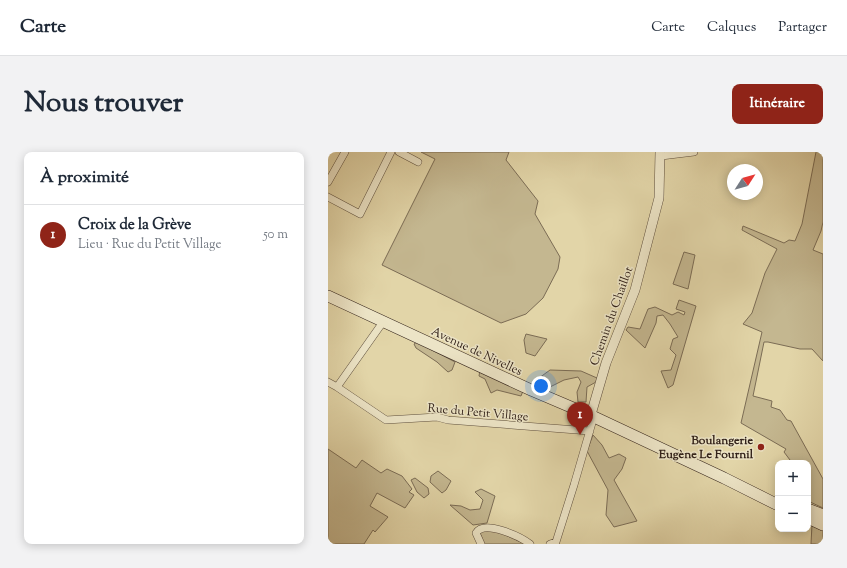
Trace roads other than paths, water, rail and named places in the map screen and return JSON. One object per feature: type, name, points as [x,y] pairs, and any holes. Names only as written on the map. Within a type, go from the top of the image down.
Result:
[{"type":"main road","name":"Avenue de Nivelles","points":[[328,296],[531,390],[592,416],[775,504]]},
{"type":"main road","name":"Avenue de Nivelles","points":[[724,478],[775,495]]},
{"type":"main road","points":[[811,510],[823,515]]},
{"type":"main road","points":[[811,519],[823,525]]},
{"type":"street","points":[[328,182],[345,152]]},
{"type":"street","points":[[328,198],[360,214],[391,152]]},
{"type":"street","points":[[400,152],[418,162]]},
{"type":"street","points":[[661,154],[694,152]]},
{"type":"street","name":"Chemin du Chaillot","points":[[592,416],[592,410],[606,363],[635,290],[659,198],[661,154]]},
{"type":"street","points":[[337,387],[383,322]]},
{"type":"street","name":"Rue du Petit Village","points":[[328,382],[386,420],[437,417],[448,420],[590,431]]},
{"type":"street","points":[[563,544],[553,543],[574,485],[590,431],[592,416]]},
{"type":"street","points":[[481,544],[476,533],[478,530],[483,528],[490,528],[523,539],[530,544]]},
{"type":"place","name":"Croix de la Grève","points":[[580,435]]},
{"type":"place","name":"Boulangerie Eugène Le Fournil","points":[[761,447]]}]
